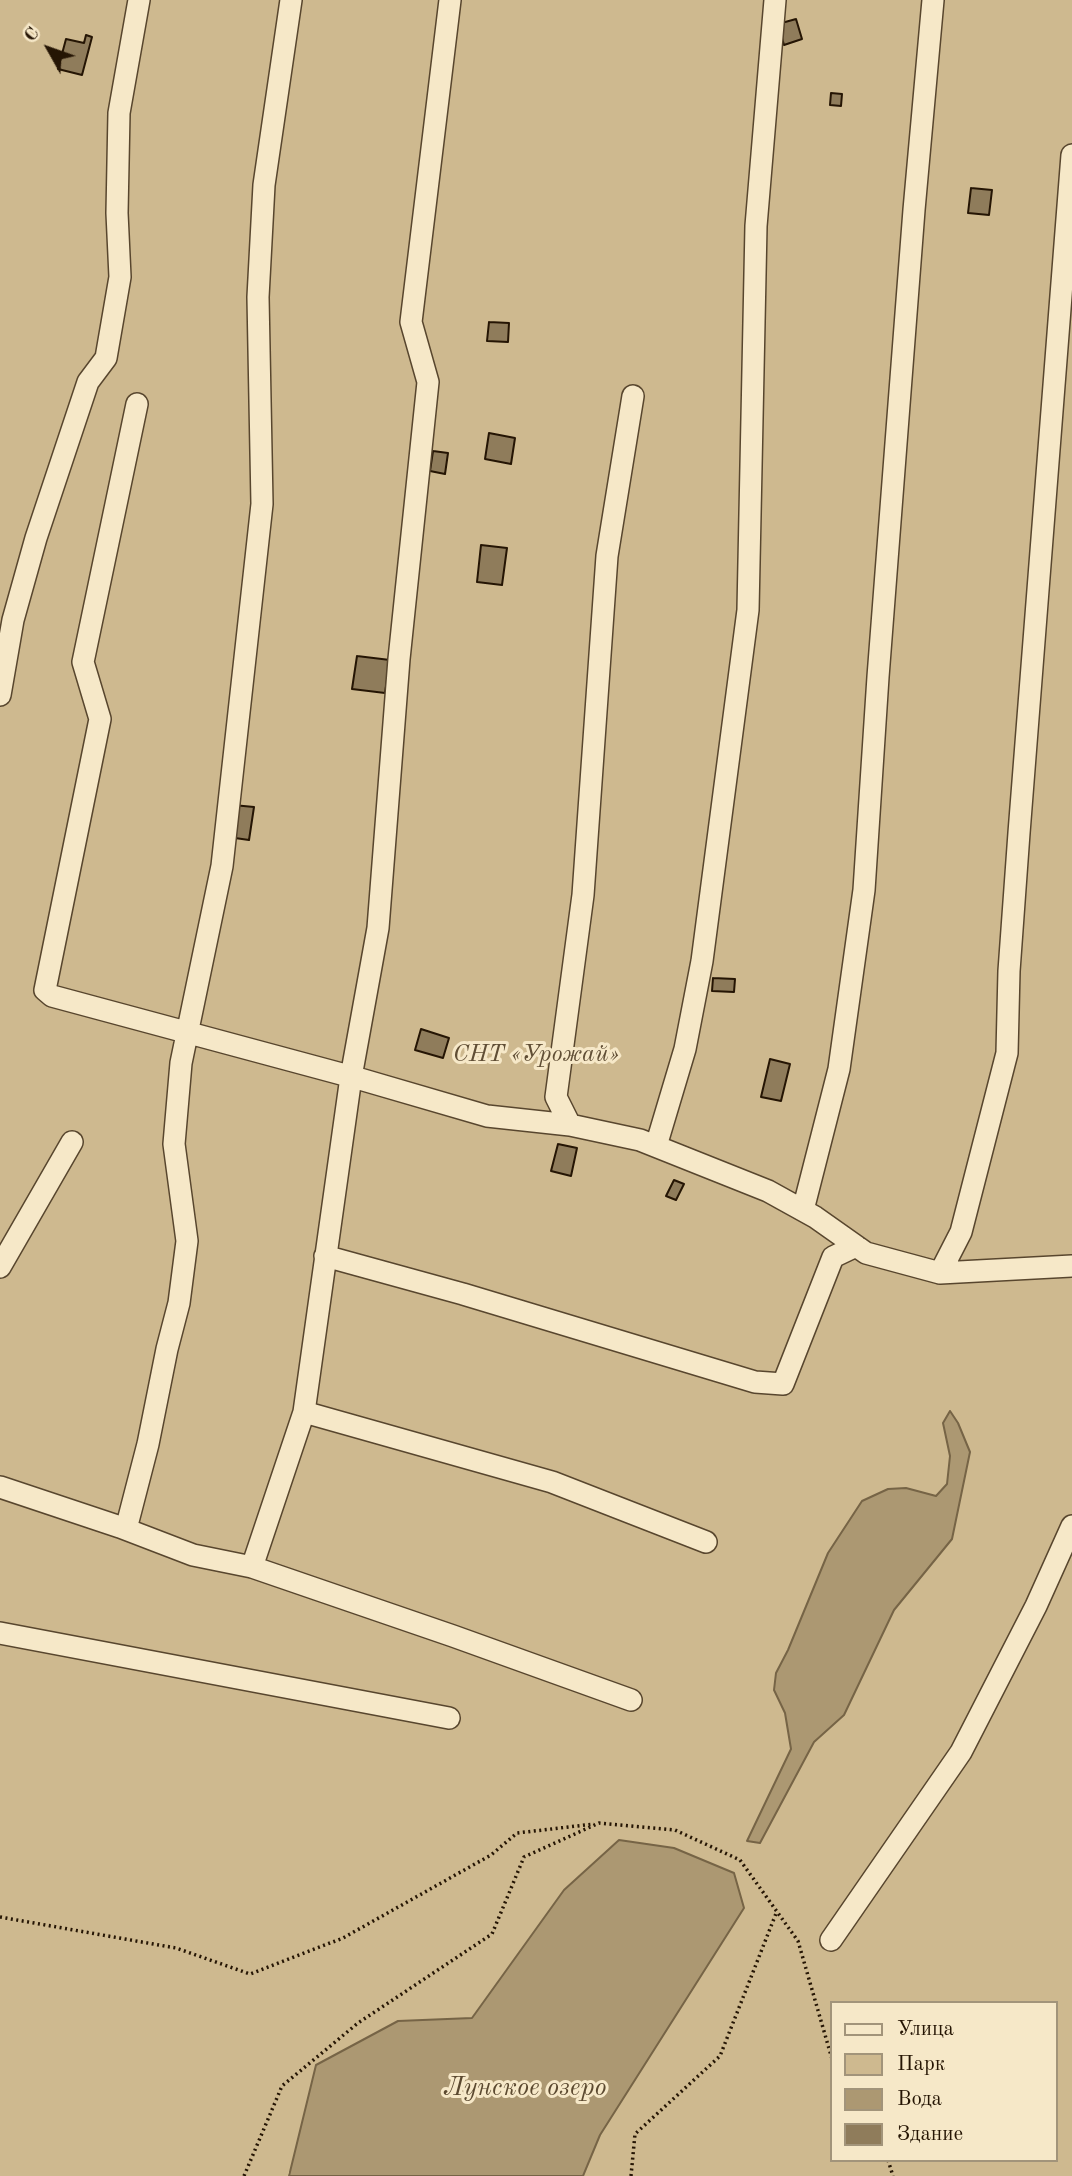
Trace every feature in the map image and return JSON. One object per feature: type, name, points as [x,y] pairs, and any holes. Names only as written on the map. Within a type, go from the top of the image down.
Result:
[{"type":"street","points":[[0,695],[13,620],[36,538],[88,382],[106,358],[120,277],[117,213],[118,113],[139,0]]},
{"type":"street","points":[[126,1529],[180,1303],[187,1241],[174,1144],[181,1063],[222,866],[262,504],[258,297],[264,185],[291,0]]},
{"type":"street","points":[[251,1567],[304,1412],[351,1077],[378,928],[399,659],[428,382],[411,322],[450,0]]},
{"type":"street","points":[[656,1146],[685,1049],[702,961],[748,610],[757,226],[775,0]]},
{"type":"street","points":[[803,1210],[839,1069],[864,890],[914,210],[933,0]]},
{"type":"street","points":[[940,1273],[961,1232],[1007,1053],[1018,833],[1072,155]]},
{"type":"street","points":[[570,1125],[556,1097],[583,895],[607,556],[633,396]]},
{"type":"street","points":[[137,404],[83,662],[100,719],[45,990],[52,996],[486,1116],[570,1125],[640,1140],[768,1191],[803,1210],[866,1253],[940,1273],[1072,1266]]},
{"type":"street","points":[[0,1267],[72,1142]]},
{"type":"street","points":[[326,1256],[463,1294],[755,1382],[783,1384],[833,1256],[856,1246]]},
{"type":"street","points":[[304,1412],[552,1482],[706,1542]]},
{"type":"street","points":[[0,1487],[126,1529],[193,1555],[251,1567],[631,1700]]},
{"type":"street","points":[[831,1940],[961,1752],[1036,1606],[1072,1526]]},
{"type":"street","points":[[0,1633],[449,1718]]},
{"type":"path","points":[[244,2176],[282,2086],[358,2023],[492,1934],[524,1857],[599,1824]]},
{"type":"path","points":[[0,1917],[176,1948],[250,1975],[343,1938],[491,1855],[517,1833],[599,1824],[675,1830],[740,1860],[798,1941],[830,2052]]},
{"type":"path","points":[[631,2176],[635,2134],[720,2056],[777,1911]]},
{"type":"green space","name":"СНТ «Урожай»","points":[[0,0],[1072,0],[1072,2176],[583,2176],[600,2135],[564,1890],[472,2018],[398,2021],[288,2173],[289,2176],[0,2176]]},
{"type":"water","points":[[950,1411],[970,1452],[952,1539],[894,1610],[844,1715],[814,1742],[760,1843],[747,1841],[791,1749],[785,1713],[774,1690],[776,1673],[828,1553],[862,1501],[888,1489],[906,1488],[936,1496],[947,1484],[950,1456],[943,1423]]},
{"type":"water","name":"Лунское озеро","points":[[619,1840],[674,1848],[734,1873],[744,1908],[600,2135],[583,2176],[289,2176],[316,2065],[398,2021],[472,2018],[564,1890]]},
{"type":"building","points":[[796,19],[802,39],[784,45],[778,24]]},
{"type":"building","points":[[86,35],[92,37],[82,75],[58,69],[66,39],[84,43]]},
{"type":"building","points":[[831,93],[842,94],[841,106],[830,105]]},
{"type":"building","points":[[971,188],[992,190],[989,215],[968,213]]},
{"type":"building","points":[[489,322],[509,323],[508,342],[487,341]]},
{"type":"building","points":[[489,433],[515,438],[511,464],[485,459]]},
{"type":"building","points":[[433,451],[448,453],[445,474],[430,471]]},
{"type":"building","points":[[481,545],[507,548],[502,585],[477,582]]},
{"type":"building","points":[[357,656],[390,660],[385,693],[352,689]]},
{"type":"building","points":[[233,805],[254,807],[249,840],[228,837]]},
{"type":"building","points":[[713,978],[735,979],[734,992],[712,991]]},
{"type":"building","points":[[421,1029],[449,1038],[443,1058],[415,1050]]},
{"type":"building","points":[[770,1059],[790,1064],[781,1101],[761,1097]]},
{"type":"building","points":[[558,1144],[577,1148],[571,1176],[551,1171]]},
{"type":"building","points":[[674,1180],[684,1184],[676,1200],[666,1196]]}]
